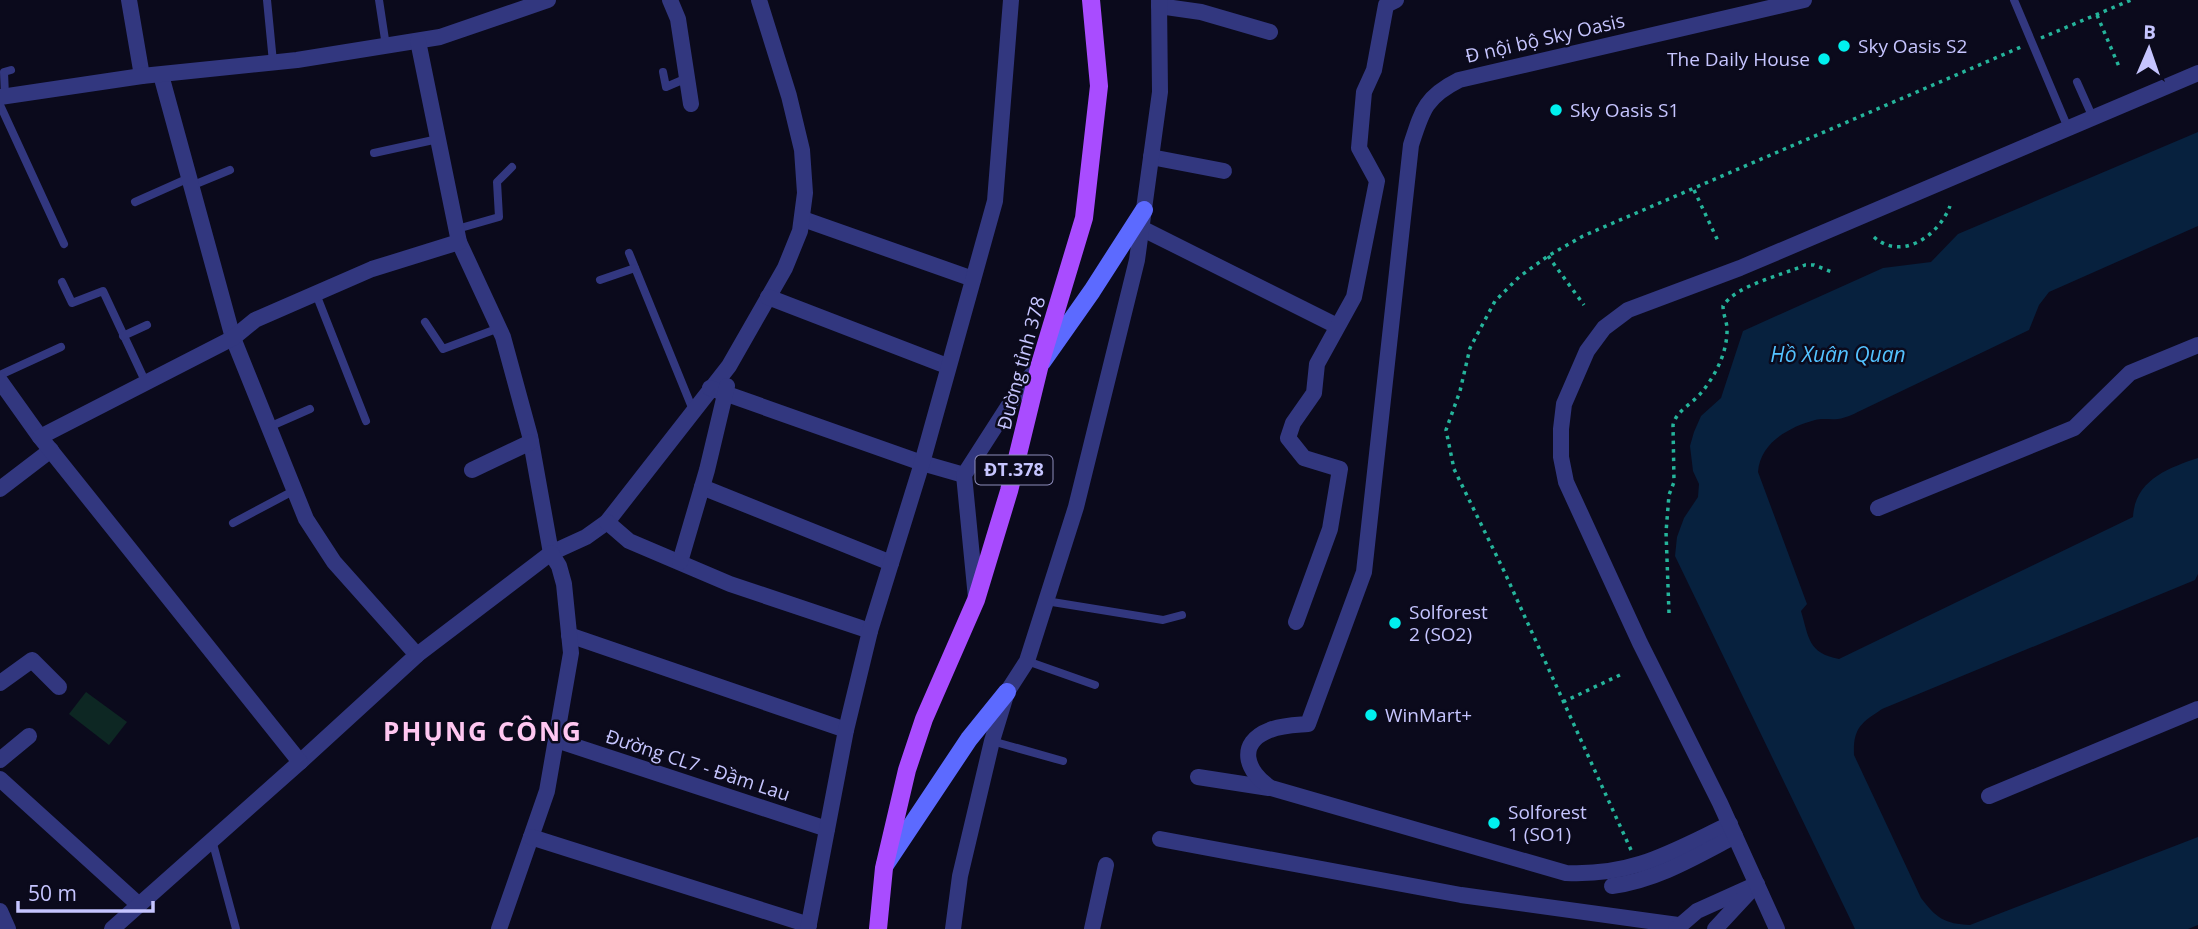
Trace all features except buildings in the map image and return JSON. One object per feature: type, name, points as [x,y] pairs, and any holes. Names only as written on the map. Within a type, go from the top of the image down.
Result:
[{"type":"main road","name":"Đường tỉnh 378","points":[[878,929],[884,868],[907,770],[924,719],[976,600],[1009,491],[1040,364],[1084,218],[1099,86],[1091,0]]},
{"type":"main road","points":[[1040,364],[1142,219]]},
{"type":"main road","points":[[884,868],[969,739],[1007,692]]},
{"type":"street","points":[[129,0],[142,76]]},
{"type":"street","points":[[2,99],[142,76],[273,62],[418,41],[440,37],[548,0]]},
{"type":"street","points":[[670,0],[678,19],[691,104]]},
{"type":"street","points":[[112,929],[417,655],[551,553],[586,537],[607,523],[729,366],[794,248],[803,219],[803,150],[759,0]]},
{"type":"street","points":[[531,838],[808,927],[846,730],[870,631],[922,463],[995,201],[1011,0]]},
{"type":"street","points":[[1296,622],[1330,529],[1340,469],[1304,457],[1288,438],[1293,423],[1314,393],[1317,363],[1354,296],[1377,181],[1359,148],[1364,92],[1374,70],[1386,5],[1395,0]]},
{"type":"street","name":"Đ nội bộ Sky Oasis","points":[[1271,788],[1254,775],[1249,764],[1251,747],[1258,736],[1269,730],[1308,724],[1364,572],[1411,145],[1421,116],[1431,98],[1459,80],[1804,0]]},
{"type":"street","points":[[953,929],[960,876],[992,741],[1007,692],[1027,661],[1076,507],[1137,260],[1160,92],[1159,3],[1270,32]]},
{"type":"street","points":[[418,41],[458,235],[499,328],[531,442],[551,553],[559,566],[564,584],[571,653],[547,791],[499,929]]},
{"type":"street","points":[[1777,929],[1566,482],[1561,457],[1564,404],[1587,351],[1604,328],[1629,310],[1740,268],[2198,73]]},
{"type":"street","points":[[161,75],[233,338],[306,519],[334,562],[417,655]]},
{"type":"street","points":[[1151,157],[1224,171]]},
{"type":"street","points":[[803,219],[972,279]]},
{"type":"street","points":[[1142,219],[1337,326]]},
{"type":"street","points":[[0,489],[45,443],[146,383],[233,338],[255,320],[458,235]]},
{"type":"street","points":[[768,297],[947,366]]},
{"type":"street","points":[[1878,508],[2074,428],[2130,373],[2198,345]]},
{"type":"street","points":[[976,600],[964,475],[1018,391],[1040,364]]},
{"type":"street","points":[[680,562],[726,394],[729,366]]},
{"type":"street","points":[[0,381],[45,443],[300,762]]},
{"type":"street","points":[[710,388],[922,463],[964,475]]},
{"type":"street","points":[[472,470],[531,442]]},
{"type":"street","points":[[702,487],[891,563]]},
{"type":"street","points":[[607,523],[629,541],[730,584],[870,631]]},
{"type":"street","points":[[569,635],[846,730]]},
{"type":"street","points":[[0,683],[33,660],[59,687]]},
{"type":"street","points":[[1989,796],[2198,709]]},
{"type":"street","points":[[0,760],[29,736]]},
{"type":"street","name":"Đường CL7 - Đầm Lau","points":[[556,740],[827,829]]},
{"type":"street","points":[[1198,777],[1271,788],[1566,873],[1615,872],[1732,830]]},
{"type":"street","points":[[0,779],[139,905]]},
{"type":"street","points":[[1612,886],[1636,883],[1657,875],[1732,830]]},
{"type":"street","points":[[1160,839],[1461,895],[1677,927],[1711,903],[1757,884]]},
{"type":"street","points":[[1092,929],[1106,865]]},
{"type":"street","points":[[1715,929],[1757,884]]},
{"type":"street","points":[[0,911],[8,929]]},
{"type":"lane","points":[[267,0],[273,62]]},
{"type":"lane","points":[[379,0],[386,46]]},
{"type":"lane","points":[[2014,0],[2068,128]]},
{"type":"lane","points":[[11,70],[4,72],[2,99],[64,244]]},
{"type":"lane","points":[[663,72],[666,87],[687,78]]},
{"type":"lane","points":[[2077,82],[2093,118]]},
{"type":"lane","points":[[374,153],[438,139]]},
{"type":"lane","points":[[458,235],[499,217],[497,182],[512,167]]},
{"type":"lane","points":[[135,202],[230,170]]},
{"type":"lane","points":[[629,253],[694,410]]},
{"type":"lane","points":[[600,280],[635,268]]},
{"type":"lane","points":[[62,282],[72,303],[103,291],[146,383]]},
{"type":"lane","points":[[316,293],[366,421]]},
{"type":"lane","points":[[425,322],[443,349],[499,328]]},
{"type":"lane","points":[[124,336],[148,325]]},
{"type":"lane","points":[[0,375],[61,347]]},
{"type":"lane","points":[[269,427],[310,409]]},
{"type":"lane","points":[[233,523],[295,490]]},
{"type":"lane","points":[[1046,601],[1163,620],[1182,615]]},
{"type":"lane","points":[[1027,661],[1096,685]]},
{"type":"lane","points":[[992,741],[1063,761]]},
{"type":"lane","points":[[212,840],[236,929]]},
{"type":"path","points":[[1635,858],[1454,469],[1446,430],[1460,391],[1470,348],[1495,302],[1519,277],[1583,236],[2131,0]]},
{"type":"path","points":[[2096,15],[2120,68]]},
{"type":"path","points":[[1694,190],[1718,242]]},
{"type":"path","points":[[1874,237],[1889,246],[1900,247],[1925,240],[1941,222],[1950,205]]},
{"type":"path","points":[[1548,256],[1584,305]]},
{"type":"path","points":[[1669,614],[1666,533],[1669,495],[1674,482],[1674,418],[1700,394],[1719,365],[1726,340],[1727,325],[1723,306],[1739,291],[1805,265],[1814,265],[1832,272]]},
{"type":"path","points":[[1563,702],[1620,675]]},
{"type":"green space","points":[[86,692],[127,722],[109,745],[69,714]]},
{"type":"water","name":"Hồ Xuân Quan","points":[[2198,132],[2198,226],[2049,292],[2039,305],[2029,330],[1851,415],[1838,419],[1815,420],[1786,432],[1764,453],[1758,472],[1807,604],[1801,611],[1811,643],[1821,653],[1839,659],[2133,517],[2140,494],[2155,477],[2198,458],[2198,574],[2195,580],[1882,709],[1860,727],[1855,738],[1854,755],[1921,898],[1931,911],[1942,919],[1970,925],[2198,837],[2198,925],[2188,929],[1855,929],[1675,556],[1677,537],[1684,518],[1698,497],[1699,484],[1693,471],[1690,446],[1694,432],[1701,416],[1721,398],[1743,331],[1883,268],[1931,262],[1958,234]]},
{"type":"place","name":"Sky Oasis S2","points":[[1844,46]]},
{"type":"place","name":"The Daily House","points":[[1824,59]]},
{"type":"place","name":"Sky Oasis S1","points":[[1556,110]]},
{"type":"place","name":"Solforest 2 (SO2)","points":[[1395,623]]},
{"type":"place","name":"WinMart+","points":[[1371,715]]},
{"type":"place","name":"Solforest 1 (SO1)","points":[[1494,823]]},
{"type":"district","name":"PHỤNG CÔNG","points":[[483,732]]}]
